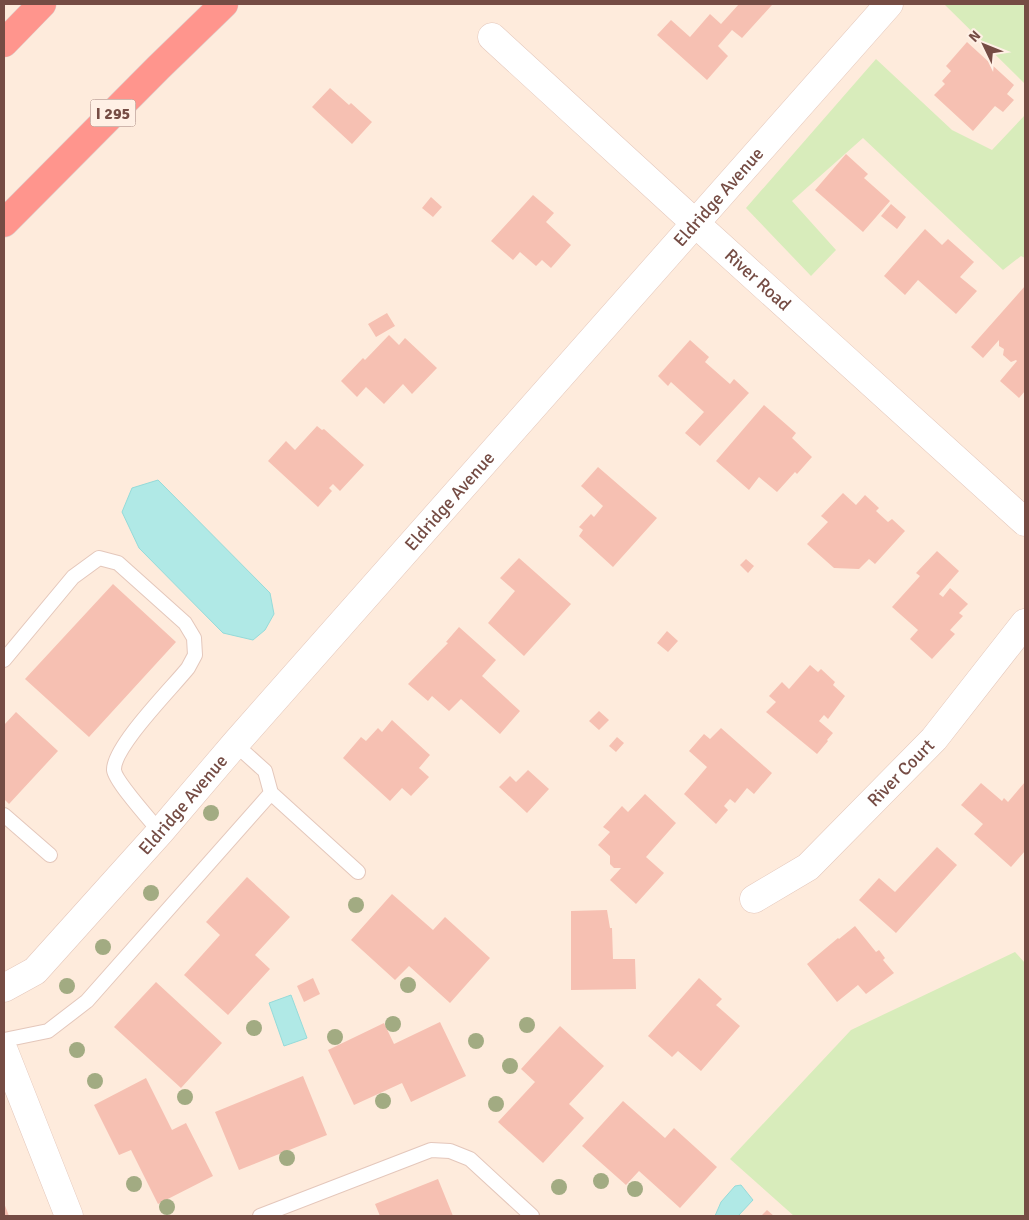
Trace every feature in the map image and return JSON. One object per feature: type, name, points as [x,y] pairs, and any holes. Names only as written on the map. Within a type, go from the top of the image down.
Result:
[{"type":"highway","points":[[4,43],[42,4]]},
{"type":"highway","name":"I 295","points":[[4,223],[224,4]]},
{"type":"street","name":"Eldridge Avenue","points":[[4,988],[35,971],[160,832],[235,744],[890,4]]},
{"type":"street","name":"River Road","points":[[492,37],[1025,522]]},
{"type":"street","name":"River Court","points":[[754,899],[808,867],[928,746],[1025,623]]},
{"type":"street","points":[[4,1051],[69,1216]]},
{"type":"lane","points":[[4,660],[73,577],[99,558],[118,563],[186,623],[194,638],[195,655],[188,668],[127,740],[116,758],[114,772],[160,832]]},
{"type":"lane","points":[[235,744],[265,771],[271,793],[358,872]]},
{"type":"lane","points":[[4,1040],[48,1031],[87,1001],[271,793]]},
{"type":"lane","points":[[4,815],[50,855]]},
{"type":"lane","points":[[260,1216],[431,1150],[450,1151],[470,1159],[532,1216]]},
{"type":"green space","points":[[944,4],[1025,4],[1025,84]]},
{"type":"green space","points":[[876,59],[952,130],[992,150],[1025,115],[1025,258],[1021,256],[1003,270],[863,138],[792,201],[836,250],[811,276],[746,208]]},
{"type":"green space","points":[[1015,952],[1025,963],[1025,1216],[794,1216],[730,1159],[851,1030]]},
{"type":"water","points":[[158,480],[270,593],[274,614],[265,630],[253,640],[223,633],[139,548],[122,512],[132,488]]},
{"type":"water","points":[[291,995],[307,1038],[284,1046],[269,1003]]},
{"type":"water","points":[[741,1185],[753,1200],[738,1216],[715,1216],[721,1202],[735,1186]]},
{"type":"building","points":[[739,4],[772,5],[742,38],[732,30],[718,46],[728,56],[707,80],[657,35],[671,20],[690,37],[710,14],[721,24]]},
{"type":"building","points":[[967,42],[1014,85],[1007,94],[1014,100],[1003,112],[995,106],[973,131],[934,95],[945,84],[942,81],[951,71],[946,66]]},
{"type":"building","points":[[330,88],[349,105],[351,103],[372,122],[352,144],[312,107]]},
{"type":"building","points":[[846,154],[868,174],[864,178],[890,201],[863,232],[815,190]]},
{"type":"building","points":[[533,195],[554,213],[546,222],[571,245],[551,268],[542,260],[536,266],[520,252],[513,260],[491,241]]},
{"type":"building","points":[[431,197],[442,207],[433,217],[422,208]]},
{"type":"building","points":[[891,204],[906,217],[897,229],[881,216]]},
{"type":"building","points":[[925,229],[942,245],[948,239],[974,262],[960,277],[977,291],[956,314],[918,280],[905,295],[884,276]]},
{"type":"building","points":[[1025,286],[1025,391],[1019,398],[1000,381],[1017,361],[1011,362],[1003,355],[1004,349],[999,346],[999,340],[983,358],[971,347]]},
{"type":"building","points":[[387,313],[395,326],[376,337],[368,324]]},
{"type":"building","points":[[389,335],[399,345],[405,338],[437,368],[412,394],[403,384],[384,404],[366,387],[357,397],[341,381]]},
{"type":"building","points":[[690,340],[709,357],[705,362],[730,384],[734,379],[749,393],[700,446],[685,433],[704,412],[671,382],[668,386],[658,376]]},
{"type":"building","points":[[764,405],[796,433],[792,438],[812,457],[777,492],[759,477],[749,490],[716,461]]},
{"type":"building","points":[[317,426],[322,430],[324,429],[364,465],[340,491],[333,484],[329,488],[332,491],[318,507],[268,461],[286,441],[295,450]]},
{"type":"building","points":[[598,467],[657,518],[613,567],[579,536],[583,530],[579,527],[591,514],[594,517],[603,506],[581,486]]},
{"type":"building","points":[[843,493],[856,505],[865,495],[879,508],[876,511],[888,522],[892,519],[905,531],[875,564],[869,559],[859,569],[834,568],[807,544],[828,522],[821,516]]},
{"type":"building","points":[[937,551],[959,571],[939,594],[943,597],[950,588],[968,604],[959,613],[963,616],[950,630],[955,634],[932,659],[910,639],[918,630],[892,607],[920,576],[916,573]]},
{"type":"building","points":[[519,558],[571,604],[524,656],[488,623],[515,591],[500,578]]},
{"type":"building","points":[[746,559],[754,566],[748,573],[740,565]]},
{"type":"building","points":[[113,584],[176,642],[89,737],[25,679]]},
{"type":"building","points":[[459,627],[496,660],[482,676],[520,711],[500,734],[461,699],[449,711],[432,696],[428,701],[408,684],[448,643],[446,642]]},
{"type":"building","points":[[667,631],[678,641],[668,652],[657,643]]},
{"type":"building","points":[[810,665],[818,672],[821,669],[835,682],[833,685],[845,696],[828,719],[824,715],[819,721],[833,733],[817,754],[766,712],[776,702],[769,696],[782,682],[789,689]]},
{"type":"building","points":[[599,711],[609,720],[599,730],[589,721]]},
{"type":"building","points":[[16,712],[58,751],[9,804],[4,799],[4,725]]},
{"type":"building","points":[[392,720],[430,755],[419,768],[429,777],[411,796],[402,788],[390,801],[343,758],[361,737],[366,741],[378,728],[382,732]]},
{"type":"building","points":[[721,728],[772,773],[754,794],[747,788],[735,803],[730,799],[724,806],[728,810],[716,824],[684,794],[707,767],[689,751],[704,734],[710,739]]},
{"type":"building","points":[[617,737],[624,743],[616,752],[609,746]]},
{"type":"building","points":[[528,770],[549,789],[527,813],[499,787],[510,776],[516,782]]},
{"type":"building","points":[[1025,782],[1025,851],[1011,867],[974,834],[983,824],[961,805],[981,783],[1002,801],[1004,798],[1008,802]]},
{"type":"building","points":[[645,794],[676,823],[646,857],[664,873],[636,904],[610,880],[621,868],[614,868],[610,864],[610,856],[598,845],[610,832],[603,827],[622,806],[628,812]]},
{"type":"building","points":[[937,847],[957,865],[896,933],[859,900],[879,878],[895,892]]},
{"type":"building","points":[[247,877],[290,917],[255,955],[270,969],[228,1015],[184,975],[220,935],[206,922]]},
{"type":"building","points":[[392,894],[433,930],[445,917],[490,958],[450,1003],[409,966],[395,980],[351,940]]},
{"type":"building","points":[[607,910],[610,928],[612,928],[613,959],[635,959],[636,989],[571,990],[571,911]]},
{"type":"building","points":[[855,926],[876,952],[879,950],[885,958],[883,960],[894,973],[866,994],[858,985],[837,1002],[807,964]]},
{"type":"building","points":[[313,978],[320,994],[304,1002],[297,986]]},
{"type":"building","points":[[699,978],[722,999],[716,1005],[740,1026],[701,1071],[678,1051],[672,1057],[648,1036]]},
{"type":"building","points":[[156,982],[222,1043],[181,1088],[114,1027]]},
{"type":"building","points":[[440,1022],[466,1076],[411,1102],[402,1083],[354,1105],[328,1050],[384,1023],[394,1044]]},
{"type":"building","points":[[560,1026],[604,1066],[569,1104],[584,1118],[543,1163],[498,1122],[535,1082],[521,1069]]},
{"type":"building","points":[[303,1076],[327,1135],[239,1170],[215,1112]]},
{"type":"building","points":[[146,1078],[172,1130],[186,1123],[213,1176],[158,1204],[131,1150],[119,1155],[94,1105]]},
{"type":"building","points":[[623,1101],[665,1138],[674,1128],[717,1167],[680,1208],[639,1171],[626,1185],[582,1146]]},
{"type":"building","points":[[438,1179],[453,1216],[380,1216],[375,1204]]},
{"type":"building","points":[[4,1203],[9,1216],[4,1216]]},
{"type":"building","points":[[767,1210],[774,1216],[761,1216]]}]
